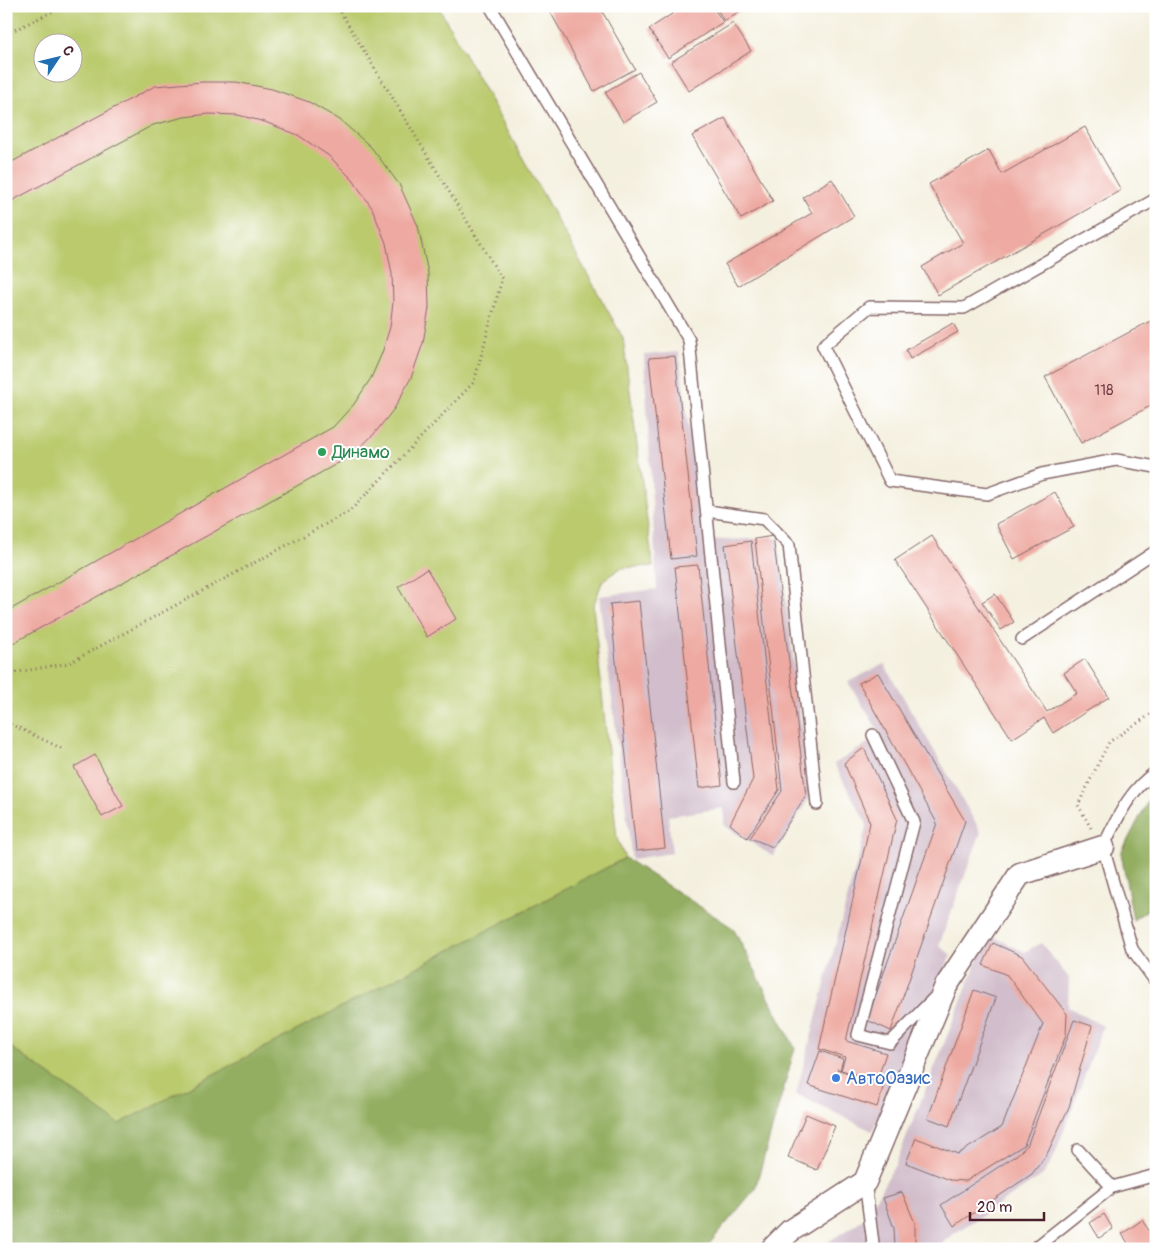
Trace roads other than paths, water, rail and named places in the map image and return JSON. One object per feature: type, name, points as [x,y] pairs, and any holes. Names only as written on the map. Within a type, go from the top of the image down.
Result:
[{"type":"street","points":[[772,1249],[790,1231],[865,1182],[946,986],[1020,874],[1103,848]]},
{"type":"lane","points":[[490,6],[689,340],[734,782]]},
{"type":"lane","points":[[1156,199],[964,308],[869,307],[823,346],[890,481],[987,494],[1042,474],[1116,460],[1156,467]]},
{"type":"lane","points":[[707,511],[764,519],[789,545],[817,804]]},
{"type":"lane","points":[[1022,639],[1156,551]]},
{"type":"lane","points":[[873,734],[914,822],[858,1035],[890,1043],[946,986]]},
{"type":"lane","points":[[1156,772],[1147,778],[1124,804],[1103,848],[1132,949],[1156,982]]},
{"type":"lane","points":[[1078,1150],[1112,1187]]},
{"type":"lane","points":[[1034,1249],[1112,1187],[1156,1176]]},
{"type":"lane","points":[[865,1182],[873,1243],[869,1249]]},
{"type":"place","name":"Динамо","points":[[322,452]]},
{"type":"place","name":"АвтоОазис","points":[[836,1078]]}]
